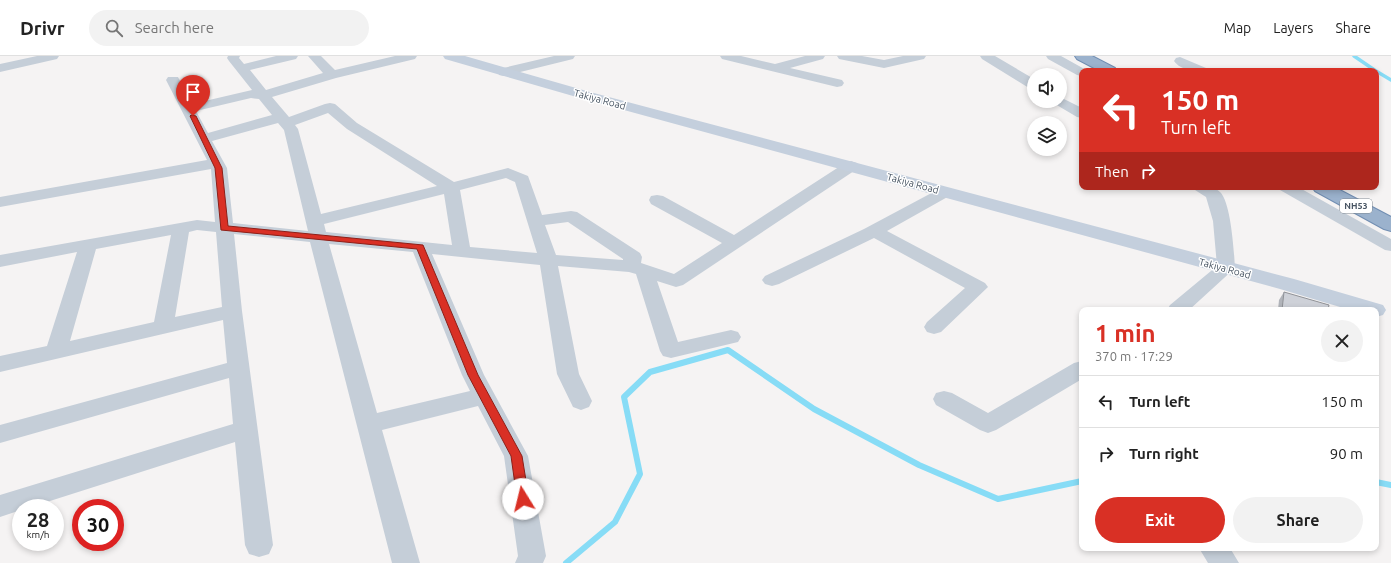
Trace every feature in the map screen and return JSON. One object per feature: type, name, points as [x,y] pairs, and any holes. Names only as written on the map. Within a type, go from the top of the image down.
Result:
[{"type":"highway","points":[[1082,56],[1104,68]]},
{"type":"highway","name":"NH53","points":[[1326,190],[1391,226]]},
{"type":"main road","name":"Takiya Road","points":[[450,56],[585,95],[851,166],[1365,307]]},
{"type":"main road","name":"Takiya Road","points":[[1379,311],[1391,315]]},
{"type":"street","points":[[0,68],[53,56]]},
{"type":"street","points":[[238,62],[292,56]]},
{"type":"street","points":[[314,56],[332,75]]},
{"type":"street","points":[[189,109],[251,94],[263,95],[332,75],[411,56]]},
{"type":"street","points":[[504,72],[569,56]]},
{"type":"street","points":[[726,56],[837,83]]},
{"type":"street","points":[[776,68],[819,56]]},
{"type":"street","points":[[843,56],[884,64],[920,56]]},
{"type":"street","points":[[986,56],[1027,81]]},
{"type":"street","points":[[1052,56],[1079,70]]},
{"type":"street","points":[[1180,61],[1195,68]]},
{"type":"street","points":[[238,62],[291,129],[316,229],[406,563]]},
{"type":"street","points":[[351,71],[369,78]]},
{"type":"street","points":[[173,80],[219,168],[238,368],[259,545]]},
{"type":"street","points":[[1067,105],[1079,112]]},
{"type":"street","points":[[204,139],[284,120],[330,107],[352,126],[451,188],[462,251]]},
{"type":"street","points":[[0,202],[216,163]]},
{"type":"street","points":[[0,261],[197,225],[224,228],[316,229],[420,247],[637,268],[676,281],[851,166]]},
{"type":"street","points":[[316,229],[451,188],[508,173],[522,179],[548,260],[568,374],[581,401]]},
{"type":"street","points":[[1180,307],[1226,268],[1222,221],[1214,195],[1206,190]]},
{"type":"street","points":[[1291,190],[1391,246]]},
{"type":"street","points":[[772,280],[874,231],[945,192]]},
{"type":"street","points":[[657,200],[734,243]]},
{"type":"street","points":[[535,221],[571,216],[634,257],[637,268],[671,350],[731,337]]},
{"type":"street","points":[[163,327],[181,228]]},
{"type":"street","points":[[874,231],[978,287],[934,327]]},
{"type":"street","points":[[56,352],[88,245]]},
{"type":"street","points":[[420,247],[473,375],[516,456],[532,556],[529,563]]},
{"type":"street","points":[[0,364],[232,311]]},
{"type":"street","points":[[0,434],[238,368]]},
{"type":"street","points":[[944,399],[988,424],[1079,371]]},
{"type":"street","points":[[369,424],[484,396]]},
{"type":"street","points":[[0,506],[246,430]]},
{"type":"street","points":[[1215,551],[1225,563]]},
{"type":"building","points":[[1284,292],[1329,305],[1329,307],[1282,307]]},
{"type":"waterway","points":[[1354,56],[1372,68]]},
{"type":"waterway","points":[[1379,73],[1391,80]]},
{"type":"waterway","points":[[566,563],[615,522],[640,474],[624,397],[650,372],[728,350],[814,409],[919,465],[998,499],[1079,482]]},
{"type":"waterway","points":[[1379,483],[1391,485]]},
{"type":"route","points":[[193,116],[219,168],[224,228],[319,236],[420,247],[473,375],[516,456],[523,499]]}]
